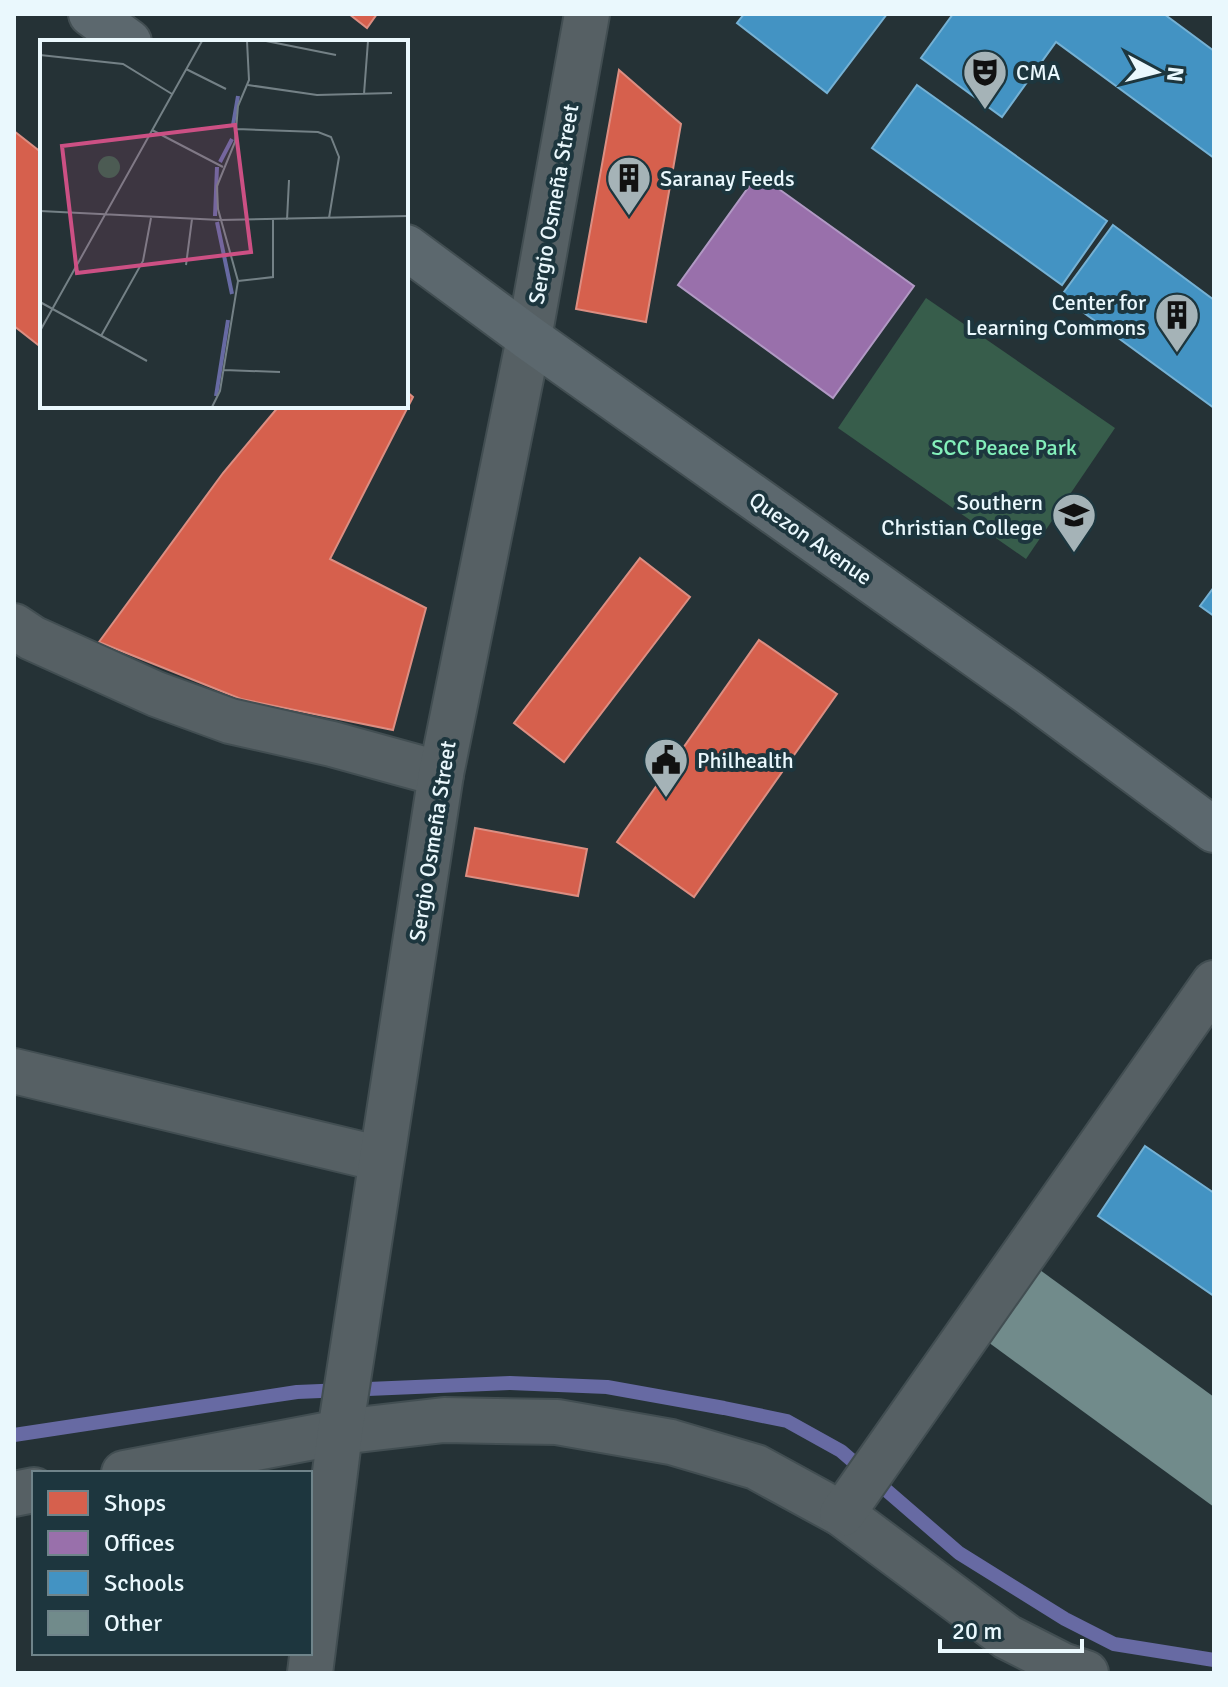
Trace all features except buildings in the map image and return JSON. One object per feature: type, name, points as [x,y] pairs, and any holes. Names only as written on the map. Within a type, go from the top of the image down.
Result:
[{"type":"main road","points":[[91,14],[126,40]]},
{"type":"main road","name":"Quezon Avenue","points":[[408,248],[529,338],[1003,673],[1214,830]]},
{"type":"street","name":"Sergio Osmeña Street","points":[[310,1673],[340,1432],[441,774],[529,338],[587,14]]},
{"type":"street","points":[[14,626],[32,638],[156,694],[230,721],[332,744],[441,774]]},
{"type":"street","points":[[860,1490],[1214,983]]},
{"type":"street","points":[[14,1071],[381,1159]]},
{"type":"street","points":[[135,1471],[340,1432],[444,1420],[557,1422],[671,1442],[756,1467],[860,1490],[1007,1637],[1062,1665],[1086,1673]]},
{"type":"green space","name":"SCC Peace Park","points":[[926,298],[1115,428],[1026,559],[838,428]]},
{"type":"waterway","points":[[14,1435],[297,1392],[510,1383],[607,1387],[724,1408],[787,1421],[841,1451],[959,1553],[1065,1619],[1114,1644],[1214,1660]]},
{"type":"place","name":"CMA","points":[[985,111]]},
{"type":"place","name":"Saranay Feeds","points":[[629,217]]},
{"type":"place","name":"Center for Learning Commons","points":[[1177,354]]},
{"type":"place","name":"Southern Christian College","points":[[1074,554]]},
{"type":"place","name":"Philhealth","points":[[666,799]]}]
